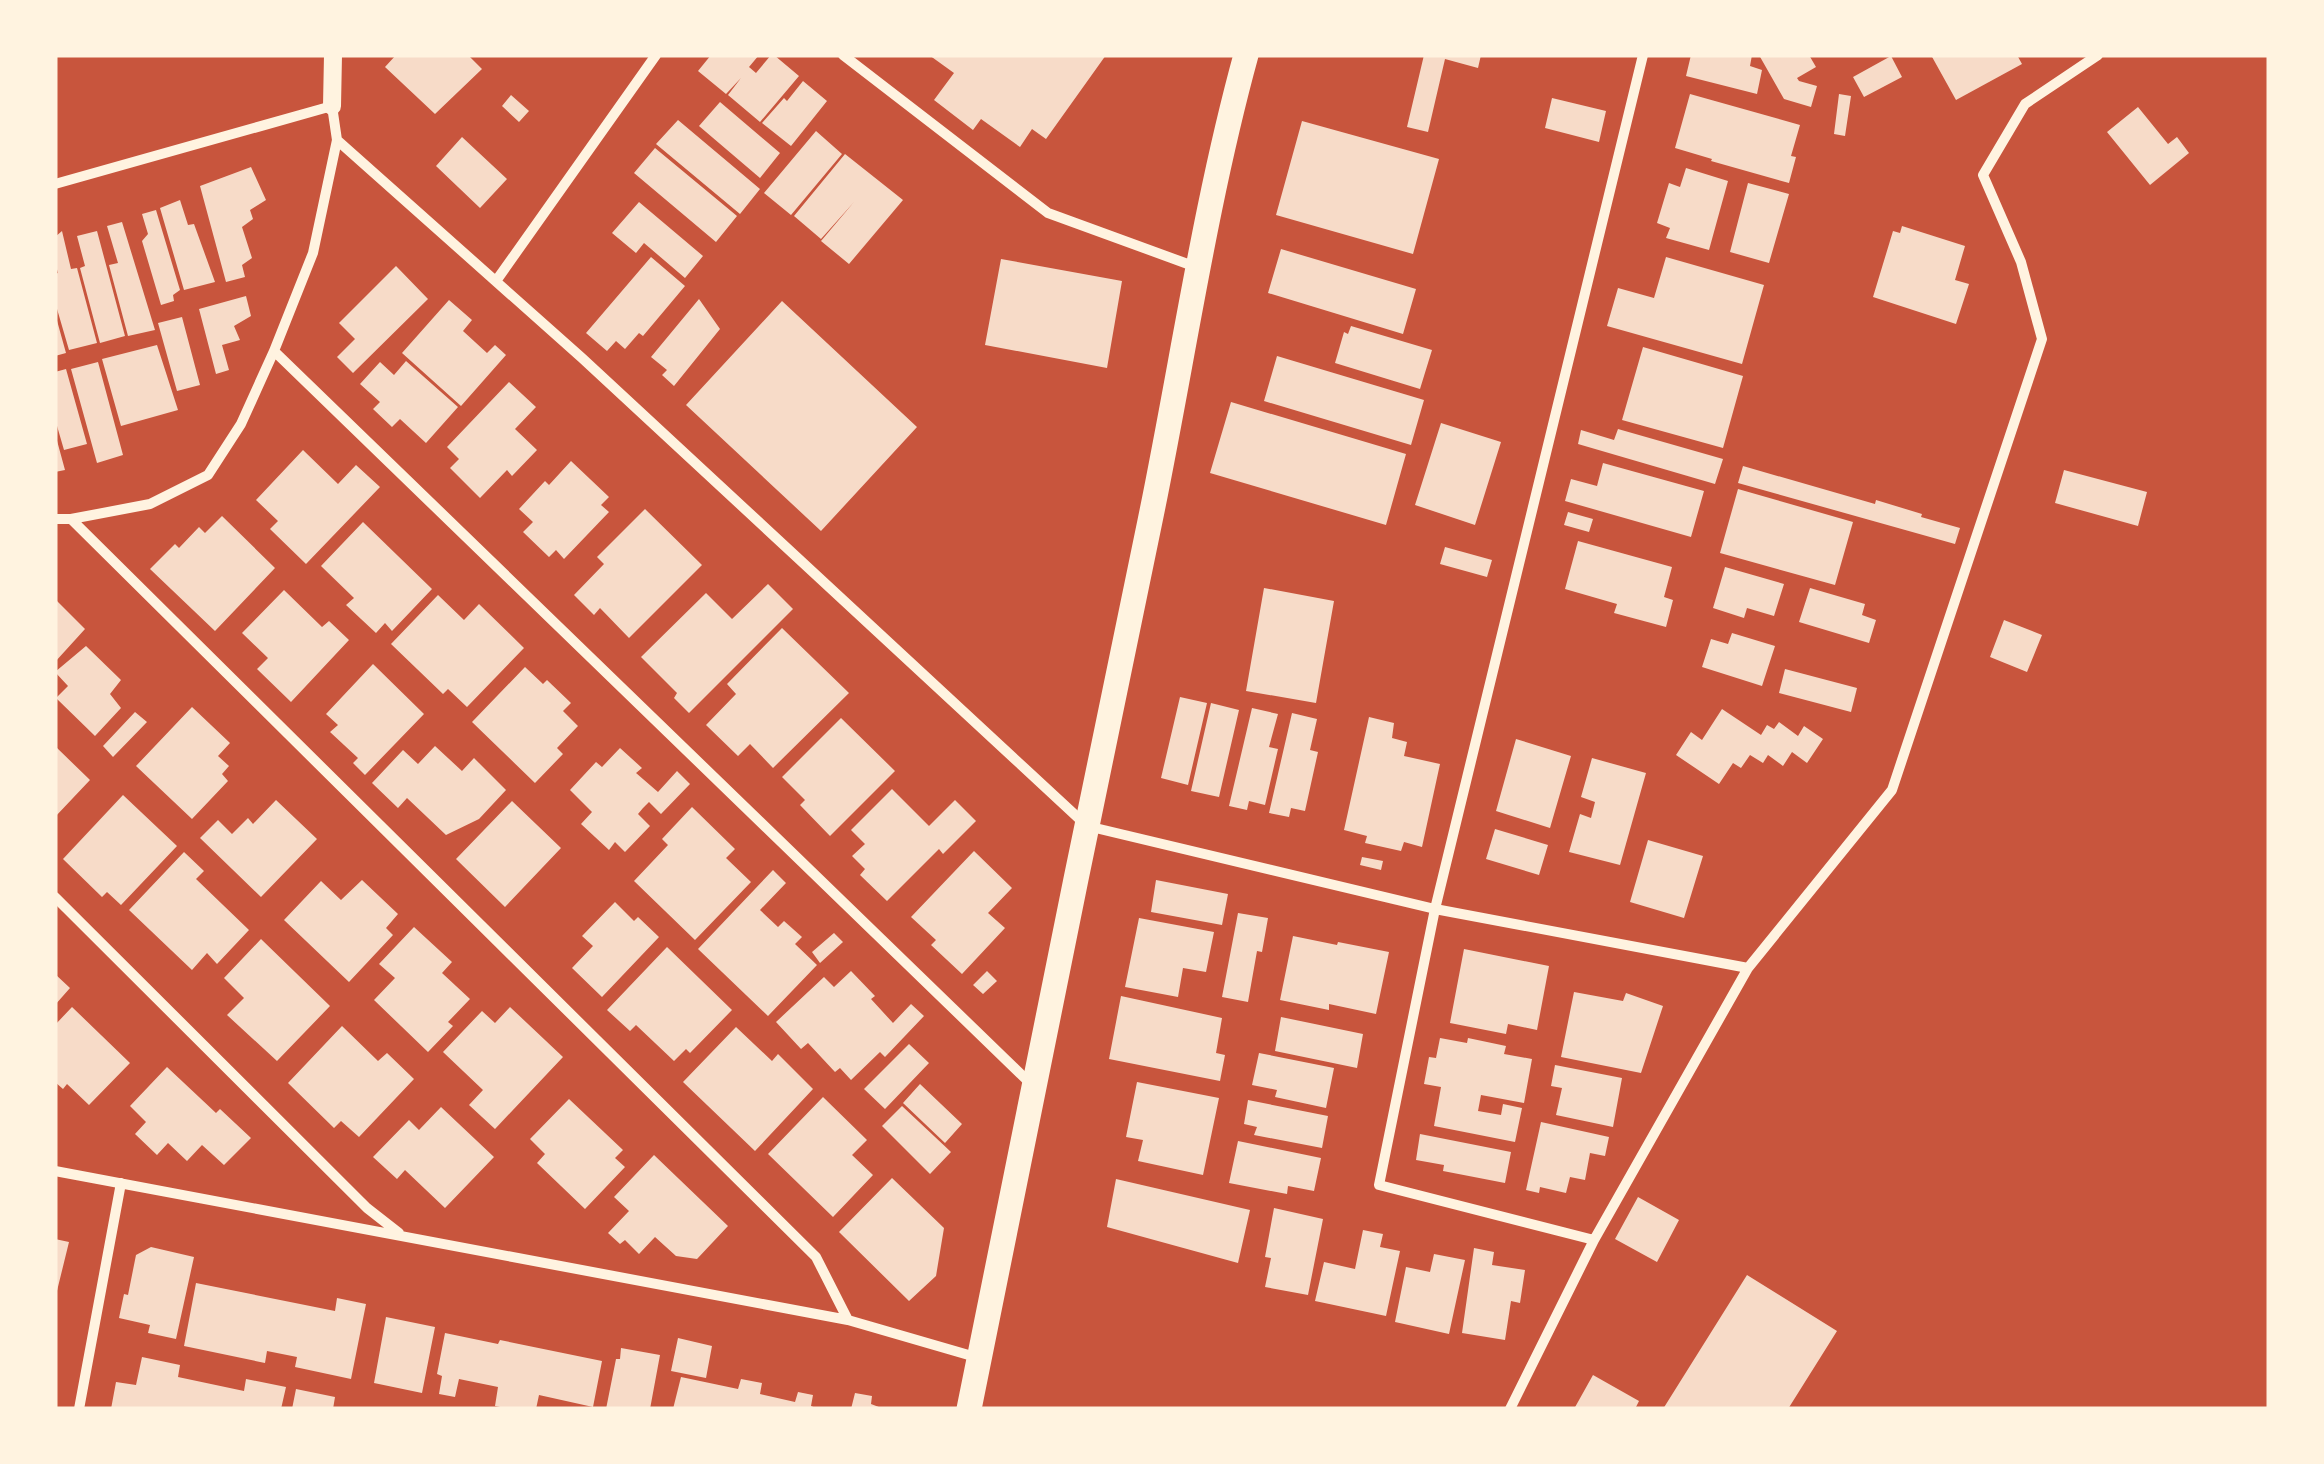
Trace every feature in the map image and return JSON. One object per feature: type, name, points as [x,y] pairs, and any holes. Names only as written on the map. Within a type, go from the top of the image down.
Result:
[{"type":"main road","points":[[969,1409],[1177,387],[1197,268],[1246,55]]},
{"type":"street","points":[[55,519],[150,504],[208,475],[241,424],[313,253],[338,140],[332,106],[333,55]]},
{"type":"street","points":[[496,281],[656,55]]},
{"type":"street","points":[[843,55],[1048,214],[1197,268]]},
{"type":"street","points":[[1594,1240],[1379,1185],[1435,909],[1643,55]]},
{"type":"street","points":[[1510,1409],[1594,1240],[1748,968],[1892,790],[2042,339],[2021,262],[1983,175],[2025,104],[2098,55]]},
{"type":"street","points":[[55,184],[332,106]]},
{"type":"street","points":[[338,140],[1087,826],[1435,909],[1748,968]]},
{"type":"street","points":[[274,351],[1033,1086]]},
{"type":"street","points":[[71,518],[816,1257],[848,1320]]},
{"type":"street","points":[[55,897],[367,1208],[404,1236]]},
{"type":"street","points":[[55,1171],[848,1320],[979,1358]]},
{"type":"street","points":[[79,1409],[121,1184]]},
{"type":"building","points":[[396,55],[468,55],[482,69],[435,114],[385,67]]},
{"type":"building","points":[[711,55],[759,55],[749,67],[756,73],[774,55],[799,76],[760,122],[728,95],[741,78],[726,94],[698,71]]},
{"type":"building","points":[[929,55],[1106,55],[1046,139],[1032,129],[1020,147],[981,119],[973,130],[934,100],[954,73]]},
{"type":"building","points":[[1424,55],[1481,55],[1478,68],[1445,59],[1428,132],[1407,127]]},
{"type":"building","points":[[1691,55],[1752,55],[1750,66],[1762,70],[1757,94],[1686,76]]},
{"type":"building","points":[[1759,55],[1809,55],[1816,67],[1797,78],[1817,86],[1811,107],[1784,99]]},
{"type":"building","points":[[1931,55],[2017,55],[2022,64],[1956,100]]},
{"type":"building","points":[[1891,56],[1902,77],[1864,97],[1853,77]]},
{"type":"building","points":[[803,81],[827,101],[791,146],[762,123]]},
{"type":"building","points":[[1690,94],[1800,125],[1791,156],[1796,157],[1789,183],[1675,148]]},
{"type":"building","points":[[1839,94],[1851,96],[1845,136],[1834,134]]},
{"type":"building","points":[[511,95],[529,111],[519,122],[502,106]]},
{"type":"building","points":[[1552,98],[1606,111],[1599,142],[1545,128]]},
{"type":"building","points":[[720,102],[780,153],[760,178],[699,126]]},
{"type":"building","points":[[2138,107],[2168,144],[2177,137],[2189,153],[2150,185],[2107,132]]},
{"type":"building","points":[[678,120],[760,189],[740,214],[656,144]]},
{"type":"building","points":[[1302,121],[1439,159],[1413,254],[1276,215]]},
{"type":"building","points":[[816,131],[842,154],[791,215],[764,193]]},
{"type":"building","points":[[462,137],[507,179],[480,208],[436,166]]},
{"type":"building","points":[[655,148],[737,216],[716,242],[634,173]]},
{"type":"building","points":[[845,154],[903,200],[849,264],[821,241],[854,202],[821,239],[794,216]]},
{"type":"building","points":[[251,167],[266,200],[250,210],[253,219],[242,227],[252,258],[242,265],[245,277],[226,282],[200,186]]},
{"type":"building","points":[[1686,168],[1728,181],[1709,250],[1666,238],[1670,228],[1657,223],[1669,183],[1680,187]]},
{"type":"building","points":[[1748,183],[1789,194],[1769,263],[1730,252]]},
{"type":"building","points":[[180,200],[188,225],[194,224],[215,282],[184,290],[160,208]]},
{"type":"building","points":[[639,202],[703,256],[685,278],[644,243],[636,253],[612,233]]},
{"type":"building","points":[[156,210],[180,290],[173,295],[174,301],[161,305],[142,241],[148,234],[142,214]]},
{"type":"building","points":[[122,222],[155,330],[128,336],[109,265],[118,263],[107,226]]},
{"type":"building","points":[[1902,226],[1965,246],[1955,280],[1969,284],[1956,324],[1873,297],[1893,231],[1900,233]]},
{"type":"building","points":[[62,231],[71,269],[77,268],[97,343],[69,350],[55,302],[55,237]]},
{"type":"building","points":[[97,231],[125,336],[100,343],[80,268],[85,266],[77,236]]},
{"type":"building","points":[[1281,249],[1416,289],[1403,334],[1268,293]]},
{"type":"building","points":[[651,257],[685,286],[643,336],[639,333],[625,349],[616,341],[607,351],[586,333]]},
{"type":"building","points":[[1666,257],[1764,285],[1742,364],[1607,326],[1618,288],[1654,298]]},
{"type":"building","points":[[1001,259],[1122,281],[1107,368],[985,345]]},
{"type":"building","points":[[396,266],[428,299],[353,373],[337,357],[355,339],[339,323]]},
{"type":"building","points":[[246,296],[251,316],[234,326],[240,340],[222,345],[229,370],[216,374],[199,309]]},
{"type":"building","points":[[699,299],[720,329],[674,386],[662,375],[667,370],[651,357]]},
{"type":"building","points":[[449,300],[472,320],[463,331],[487,353],[495,345],[506,355],[461,406],[402,353]]},
{"type":"building","points":[[782,301],[917,427],[821,531],[686,405]]},
{"type":"building","points":[[182,317],[200,385],[177,391],[158,323]]},
{"type":"building","points":[[55,318],[66,353],[55,356]]},
{"type":"building","points":[[1351,326],[1432,350],[1420,389],[1335,363],[1344,332],[1348,334]]},
{"type":"building","points":[[157,345],[178,410],[121,426],[102,359]]},
{"type":"building","points":[[1643,347],[1743,376],[1723,448],[1622,420]]},
{"type":"building","points":[[1277,356],[1424,400],[1411,445],[1264,401]]},
{"type":"building","points":[[406,361],[458,407],[426,443],[400,419],[392,427],[373,409],[380,402],[360,384],[380,362],[394,375]]},
{"type":"building","points":[[98,362],[123,455],[97,463],[71,369]]},
{"type":"building","points":[[66,369],[87,444],[64,450],[55,419],[55,372]]},
{"type":"building","points":[[509,382],[536,407],[515,429],[537,450],[512,476],[507,470],[480,498],[450,468],[459,459],[447,447]]},
{"type":"building","points":[[1231,402],[1406,454],[1386,525],[1210,473]]},
{"type":"building","points":[[1441,423],[1501,442],[1475,525],[1415,505]]},
{"type":"building","points":[[1618,429],[1723,459],[1715,484],[1578,444],[1581,430],[1614,440]]},
{"type":"building","points":[[55,438],[65,470],[55,472]]},
{"type":"building","points":[[303,450],[338,484],[356,465],[380,487],[306,564],[270,529],[278,521],[256,500]]},
{"type":"building","points":[[571,461],[609,497],[601,505],[609,512],[564,559],[556,550],[549,557],[523,532],[533,522],[519,509]]},
{"type":"building","points":[[1603,463],[1704,491],[1691,537],[1565,501],[1571,479],[1597,486]]},
{"type":"building","points":[[1743,466],[1922,514],[1921,517],[1960,528],[1955,544],[1738,483]]},
{"type":"building","points":[[2064,470],[2147,492],[2138,526],[2055,503]]},
{"type":"building","points":[[1738,489],[1853,522],[1835,585],[1720,553]]},
{"type":"building","points":[[645,509],[702,565],[629,638],[600,608],[594,615],[574,595],[604,564],[597,557]]},
{"type":"building","points":[[1568,512],[1593,519],[1589,532],[1564,525]]},
{"type":"building","points":[[222,516],[275,568],[215,631],[150,569],[175,544],[179,548],[199,527],[205,533]]},
{"type":"building","points":[[363,522],[432,589],[392,631],[385,623],[376,633],[346,605],[354,598],[321,566]]},
{"type":"building","points":[[1578,541],[1672,567],[1664,597],[1673,600],[1666,627],[1614,613],[1617,604],[1565,589]]},
{"type":"building","points":[[1445,547],[1492,560],[1487,577],[1440,564]]},
{"type":"building","points":[[1725,567],[1784,584],[1774,616],[1747,608],[1744,618],[1713,608]]},
{"type":"building","points":[[768,584],[793,609],[689,713],[674,698],[677,693],[641,657],[706,593],[732,619]]},
{"type":"building","points":[[1264,588],[1334,601],[1316,703],[1246,691]]},
{"type":"building","points":[[1810,588],[1865,604],[1862,615],[1876,620],[1869,643],[1799,622]]},
{"type":"building","points":[[284,590],[322,627],[329,621],[349,640],[291,702],[257,669],[268,658],[242,633]]},
{"type":"building","points":[[438,595],[464,620],[479,604],[524,648],[467,707],[448,689],[443,694],[391,644]]},
{"type":"building","points":[[55,599],[85,629],[55,662]]},
{"type":"building","points":[[2004,620],[2042,635],[2027,672],[1990,657]]},
{"type":"building","points":[[782,628],[849,693],[773,768],[750,744],[738,756],[706,725],[736,694],[727,684]]},
{"type":"building","points":[[1732,633],[1775,646],[1762,686],[1702,667],[1711,639],[1728,644]]},
{"type":"building","points":[[86,646],[121,680],[110,694],[121,708],[95,736],[56,698],[68,686],[55,672]]},
{"type":"building","points":[[373,664],[424,714],[365,775],[353,763],[358,758],[330,732],[338,725],[326,714]]},
{"type":"building","points":[[525,667],[543,684],[547,680],[571,703],[563,711],[578,726],[557,748],[563,754],[535,783],[472,722]]},
{"type":"building","points":[[1785,669],[1857,688],[1851,712],[1779,693]]},
{"type":"building","points":[[1180,697],[1207,703],[1188,785],[1161,778]]},
{"type":"building","points":[[1211,703],[1239,710],[1219,797],[1191,791]]},
{"type":"building","points":[[192,707],[230,743],[218,756],[229,766],[222,774],[228,781],[192,819],[136,766]]},
{"type":"building","points":[[1252,708],[1278,714],[1269,747],[1278,749],[1265,805],[1249,801],[1247,810],[1229,806]]},
{"type":"building","points":[[1722,709],[1761,735],[1767,725],[1774,729],[1779,722],[1798,736],[1804,726],[1823,739],[1807,763],[1792,752],[1783,766],[1768,755],[1763,763],[1750,755],[1741,768],[1733,763],[1719,784],[1676,755],[1691,732],[1702,740]]},
{"type":"building","points":[[135,712],[147,722],[113,757],[103,746]]},
{"type":"building","points":[[1292,713],[1317,719],[1310,750],[1318,752],[1305,811],[1291,808],[1289,817],[1269,813]]},
{"type":"building","points":[[1369,717],[1394,723],[1392,738],[1407,742],[1404,756],[1440,764],[1422,847],[1404,842],[1401,851],[1365,843],[1367,836],[1344,830]]},
{"type":"building","points":[[841,718],[895,771],[830,836],[800,805],[805,800],[782,777]]},
{"type":"building","points":[[1516,739],[1571,756],[1550,828],[1496,811]]},
{"type":"building","points":[[55,746],[90,780],[55,817]]},
{"type":"building","points":[[435,746],[462,771],[474,758],[506,790],[479,819],[446,835],[407,798],[398,808],[372,783],[403,750],[418,764]]},
{"type":"building","points":[[620,748],[642,768],[636,773],[658,792],[677,771],[690,784],[661,814],[649,802],[643,808],[638,814],[650,826],[625,852],[615,842],[609,850],[581,824],[592,812],[570,790],[596,762],[602,767]]},
{"type":"building","points":[[1592,758],[1646,773],[1620,865],[1569,852],[1580,814],[1591,818],[1595,802],[1581,797]]},
{"type":"building","points":[[892,789],[929,826],[955,800],[976,821],[943,854],[939,849],[887,901],[860,875],[865,869],[852,856],[865,844],[851,830]]},
{"type":"building","points":[[123,795],[177,846],[121,905],[107,892],[102,897],[63,859]]},
{"type":"building","points":[[276,800],[317,839],[261,897],[200,838],[218,820],[232,834],[248,818],[253,824]]},
{"type":"building","points":[[512,801],[561,848],[505,907],[456,859]]},
{"type":"building","points":[[692,807],[735,849],[726,858],[751,882],[695,940],[634,881],[668,845],[662,839]]},
{"type":"building","points":[[1495,829],[1548,845],[1539,875],[1486,859]]},
{"type":"building","points":[[1648,840],[1703,856],[1684,918],[1630,902]]},
{"type":"building","points":[[974,851],[1012,888],[988,913],[1005,928],[962,974],[931,945],[936,940],[911,917]]},
{"type":"building","points":[[184,852],[204,871],[196,879],[249,930],[217,964],[207,953],[192,970],[129,910]]},
{"type":"building","points":[[1362,857],[1383,861],[1381,870],[1360,865]]},
{"type":"building","points":[[773,870],[786,883],[760,910],[778,927],[784,921],[802,937],[795,944],[817,965],[768,1016],[698,949]]},
{"type":"building","points":[[362,880],[398,914],[386,928],[393,935],[349,982],[284,920],[321,881],[341,900]]},
{"type":"building","points":[[1156,880],[1228,894],[1222,925],[1151,912]]},
{"type":"building","points":[[615,902],[634,921],[638,917],[659,937],[602,997],[572,968],[593,946],[582,936]]},
{"type":"building","points":[[1238,913],[1268,918],[1262,952],[1257,951],[1248,1002],[1222,997]]},
{"type":"building","points":[[1139,918],[1214,932],[1206,972],[1183,968],[1178,997],[1125,987]]},
{"type":"building","points":[[414,927],[452,962],[442,973],[470,999],[448,1022],[453,1026],[428,1052],[374,1000],[395,978],[379,964]]},
{"type":"building","points":[[834,933],[843,942],[820,963],[812,952]]},
{"type":"building","points":[[1293,936],[1389,952],[1376,1014],[1329,1004],[1329,1010],[1280,1000]]},
{"type":"building","points":[[261,939],[330,1006],[277,1061],[227,1015],[244,998],[224,978]]},
{"type":"building","points":[[667,947],[732,1010],[690,1053],[686,1049],[674,1061],[636,1025],[630,1031],[607,1010]]},
{"type":"building","points":[[1464,949],[1549,966],[1537,1030],[1508,1024],[1506,1034],[1450,1023]]},
{"type":"building","points":[[851,971],[893,1023],[911,1004],[924,1016],[885,1057],[880,1052],[851,1080],[840,1068],[835,1072],[808,1043],[801,1049],[776,1022],[824,977],[834,987]]},
{"type":"building","points":[[987,971],[997,981],[983,994],[973,985]]},
{"type":"building","points":[[55,974],[70,988],[55,1005]]},
{"type":"building","points":[[1574,992],[1623,1001],[1626,993],[1663,1006],[1641,1073],[1561,1057]]},
{"type":"building","points":[[1121,996],[1222,1018],[1216,1053],[1225,1055],[1220,1081],[1109,1059]]},
{"type":"building","points":[[72,1007],[130,1063],[89,1105],[67,1084],[63,1089],[55,1082],[55,1025]]},
{"type":"building","points":[[510,1007],[563,1057],[495,1129],[469,1105],[483,1090],[443,1052],[482,1011],[495,1023]]},
{"type":"building","points":[[1281,1017],[1363,1034],[1357,1068],[1275,1051]]},
{"type":"building","points":[[342,1026],[378,1061],[387,1053],[414,1079],[359,1137],[341,1121],[334,1128],[288,1083]]},
{"type":"building","points":[[736,1027],[772,1061],[778,1054],[813,1089],[755,1151],[683,1082]]},
{"type":"building","points":[[1440,1038],[1467,1043],[1468,1038],[1506,1046],[1504,1054],[1532,1059],[1524,1103],[1481,1095],[1478,1111],[1501,1115],[1503,1104],[1522,1108],[1515,1142],[1434,1126],[1441,1087],[1424,1084],[1429,1057],[1436,1058]]},
{"type":"building","points":[[909,1044],[929,1063],[885,1109],[864,1089]]},
{"type":"building","points":[[1259,1053],[1334,1068],[1326,1108],[1275,1097],[1277,1090],[1252,1085]]},
{"type":"building","points":[[1555,1065],[1622,1078],[1613,1127],[1556,1115],[1562,1088],[1551,1086]]},
{"type":"building","points":[[167,1067],[216,1113],[220,1109],[251,1138],[224,1165],[202,1145],[187,1161],[168,1143],[157,1155],[135,1134],[146,1122],[130,1106]]},
{"type":"building","points":[[1137,1082],[1219,1098],[1203,1175],[1138,1161],[1143,1140],[1126,1137]]},
{"type":"building","points":[[920,1084],[962,1124],[945,1143],[903,1103]]},
{"type":"building","points":[[823,1097],[867,1140],[852,1155],[873,1175],[833,1217],[768,1154]]},
{"type":"building","points":[[569,1099],[623,1150],[615,1158],[625,1167],[585,1209],[537,1163],[545,1154],[530,1139]]},
{"type":"building","points":[[1248,1100],[1328,1116],[1322,1148],[1254,1135],[1257,1127],[1244,1124]]},
{"type":"building","points":[[902,1106],[951,1152],[930,1174],[882,1126]]},
{"type":"building","points":[[441,1107],[494,1157],[445,1208],[405,1170],[397,1179],[373,1157],[409,1120],[419,1130]]},
{"type":"building","points":[[1541,1122],[1609,1137],[1605,1156],[1590,1153],[1585,1180],[1570,1177],[1566,1193],[1540,1187],[1539,1193],[1526,1190]]},
{"type":"building","points":[[1420,1134],[1511,1152],[1505,1183],[1443,1171],[1444,1165],[1416,1160]]},
{"type":"building","points":[[1238,1141],[1321,1158],[1314,1191],[1288,1186],[1287,1194],[1229,1183]]},
{"type":"building","points":[[654,1155],[728,1226],[697,1259],[676,1256],[655,1237],[639,1254],[625,1240],[620,1244],[608,1233],[629,1211],[614,1197]]},
{"type":"building","points":[[892,1178],[944,1228],[936,1276],[909,1301],[839,1232]]},
{"type":"building","points":[[1116,1179],[1250,1210],[1238,1263],[1107,1227]]},
{"type":"building","points":[[1638,1197],[1679,1220],[1657,1262],[1615,1239]]},
{"type":"building","points":[[1274,1208],[1323,1219],[1308,1295],[1265,1287],[1271,1258],[1265,1257]]},
{"type":"building","points":[[1363,1230],[1383,1234],[1380,1247],[1400,1251],[1386,1316],[1315,1301],[1324,1262],[1355,1269]]},
{"type":"building","points":[[55,1239],[69,1242],[56,1295],[55,1295]]},
{"type":"building","points":[[151,1247],[194,1257],[176,1339],[148,1333],[150,1325],[119,1318],[136,1255]]},
{"type":"building","points":[[1474,1248],[1494,1252],[1492,1265],[1525,1270],[1520,1303],[1511,1301],[1505,1340],[1462,1333]]},
{"type":"building","points":[[1434,1254],[1465,1260],[1449,1334],[1395,1322],[1406,1267],[1430,1272]]},
{"type":"building","points":[[1747,1275],[1837,1331],[1788,1409],[1663,1409]]},
{"type":"building","points":[[196,1283],[335,1311],[337,1298],[366,1304],[351,1379],[295,1367],[297,1357],[267,1351],[265,1363],[184,1346]]},
{"type":"building","points":[[386,1317],[435,1327],[422,1393],[374,1383]]},
{"type":"building","points":[[445,1333],[602,1361],[593,1407],[539,1395],[536,1409],[495,1406],[498,1387],[459,1379],[455,1397],[439,1394],[442,1376],[437,1374]]},
{"type":"building","points":[[678,1338],[712,1346],[706,1378],[671,1371]]},
{"type":"building","points":[[621,1348],[660,1355],[650,1409],[606,1409]]},
{"type":"building","points":[[142,1357],[180,1365],[178,1377],[244,1391],[246,1379],[286,1387],[281,1409],[111,1409],[116,1382],[136,1385]]},
{"type":"building","points":[[1593,1375],[1639,1401],[1635,1409],[1574,1409]]},
{"type":"building","points":[[681,1377],[738,1389],[741,1379],[762,1383],[760,1394],[795,1402],[798,1392],[813,1395],[811,1406],[818,1409],[673,1409]]},
{"type":"building","points":[[296,1389],[335,1397],[333,1409],[292,1409]]},
{"type":"building","points":[[855,1393],[872,1396],[871,1404],[884,1409],[851,1409]]}]
